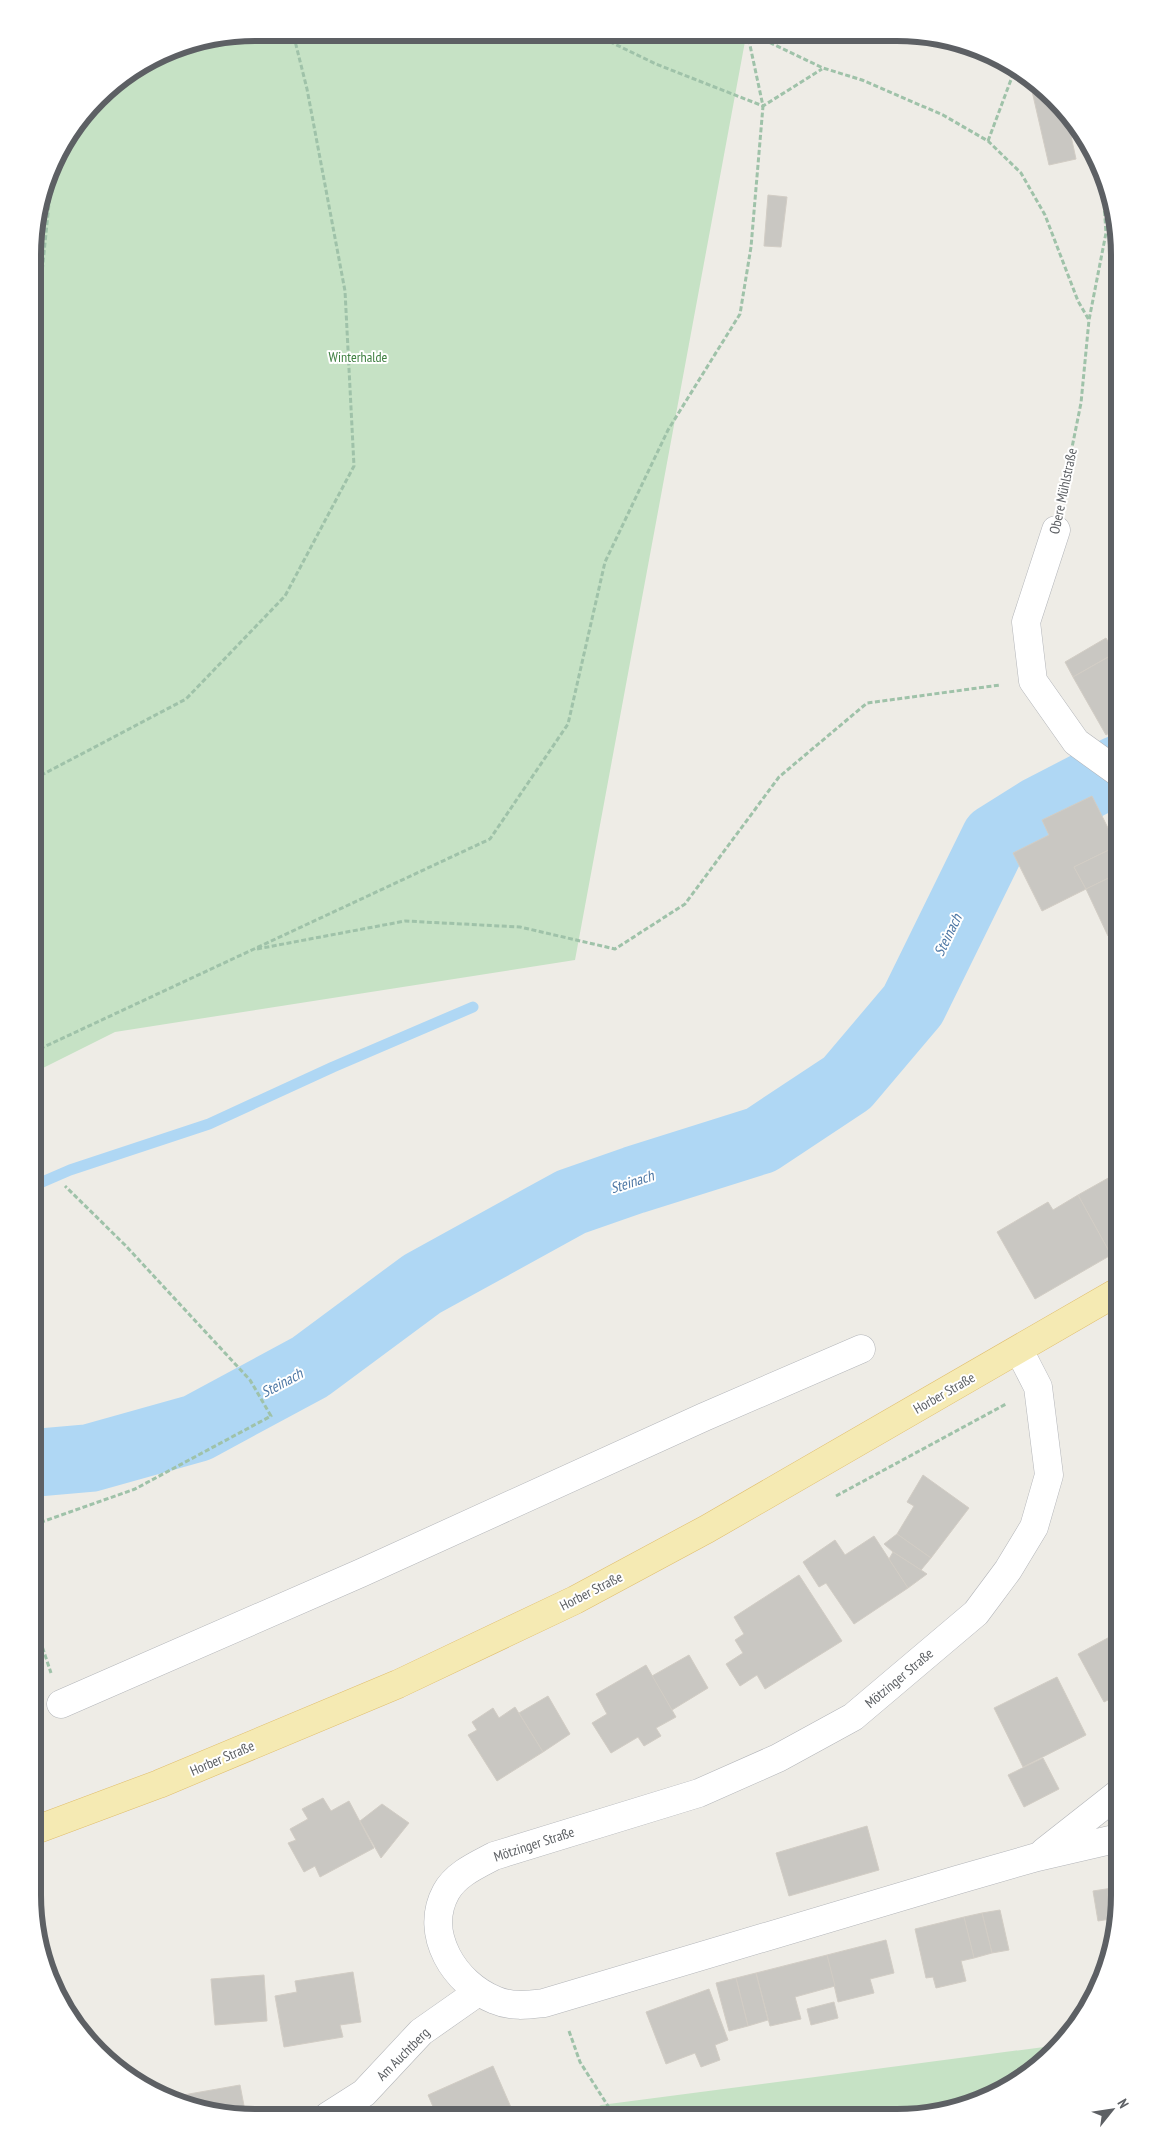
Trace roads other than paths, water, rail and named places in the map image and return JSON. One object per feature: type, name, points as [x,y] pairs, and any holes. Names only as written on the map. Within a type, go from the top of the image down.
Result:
[{"type":"main road","name":"Horber Straße","points":[[41,1828],[160,1784],[398,1684],[575,1600],[707,1530],[1111,1296]]},
{"type":"street","name":"Obere Mühlstraße","points":[[1056,530],[1026,622],[1033,681],[1076,742],[1111,767]]},
{"type":"street","points":[[61,1704],[361,1573],[704,1417],[861,1349]]},
{"type":"street","name":"Mötzinger Straße","points":[[1019,1350],[1038,1387],[1049,1475],[1034,1527],[1008,1570],[976,1613],[853,1717],[778,1758],[699,1793],[494,1856],[459,1876],[446,1891],[440,1909],[438,1927],[443,1948],[456,1971],[478,1992],[496,2001],[515,2006],[557,2000],[956,1880],[1037,1857],[1111,1840]]},
{"type":"street","points":[[1037,1857],[1111,1798]]},
{"type":"street","name":"Am Auchtberg","points":[[339,2109],[364,2093],[421,2032],[478,1992]]},
{"type":"waterway","name":"Steinach","points":[[41,1462],[90,1458],[197,1428],[310,1367],[422,1284],[571,1202],[761,1140],[847,1083],[913,1005],[995,838],[1038,811],[1111,773]]},
{"type":"waterway","points":[[41,1183],[70,1170],[209,1124],[333,1067],[473,1007]]},
{"type":"park label","name":"Winterhalde","points":[[358,357]]}]
